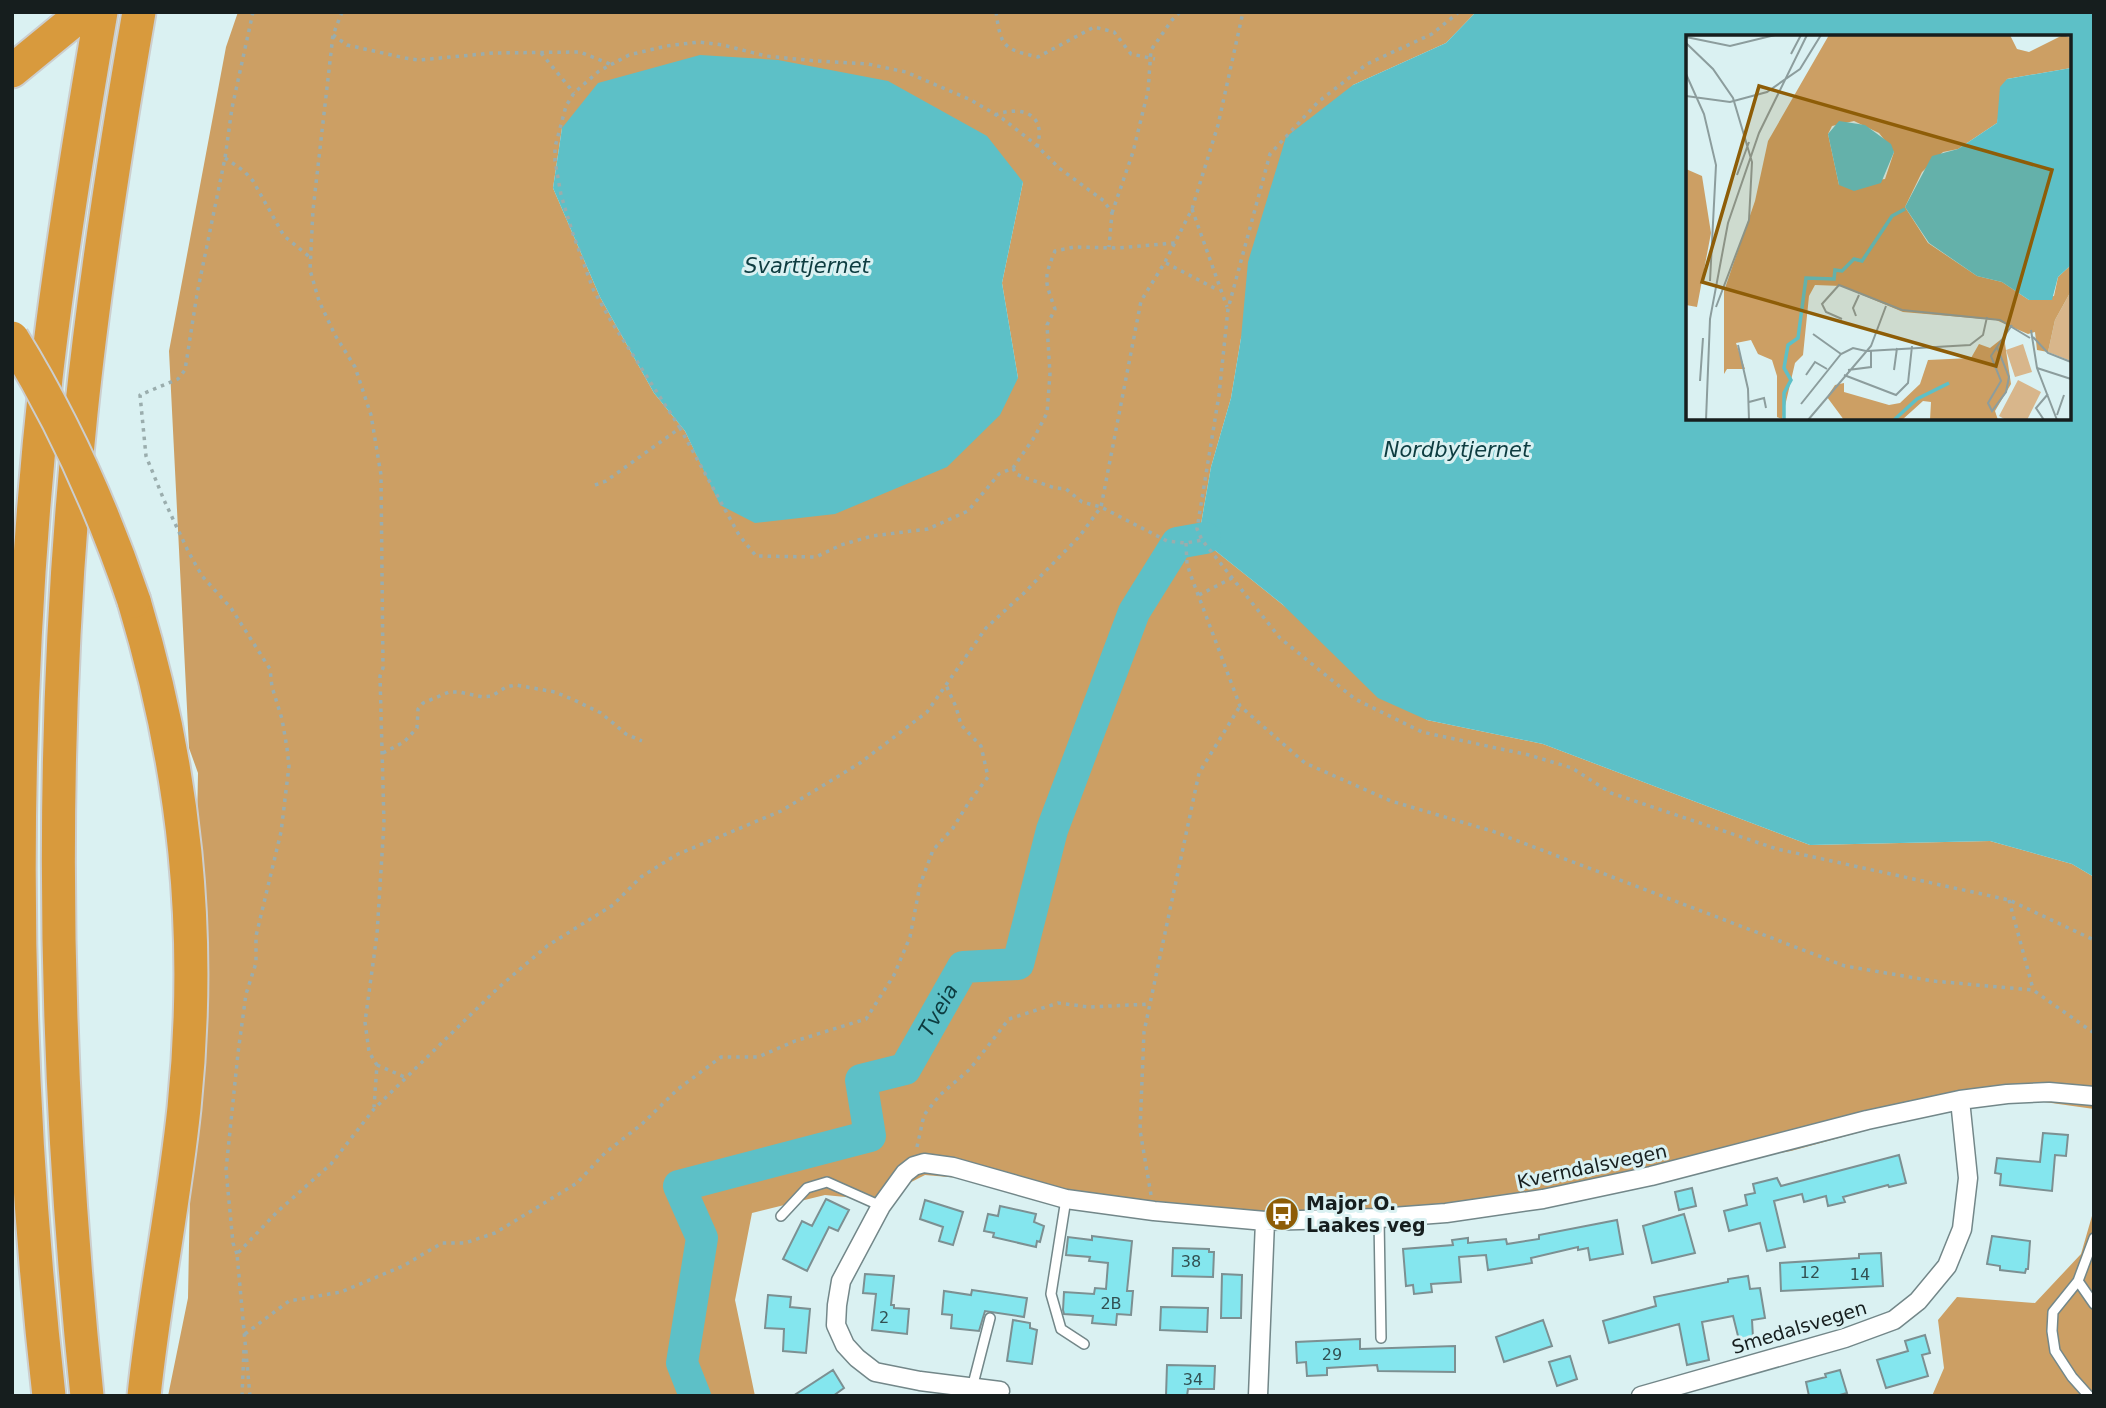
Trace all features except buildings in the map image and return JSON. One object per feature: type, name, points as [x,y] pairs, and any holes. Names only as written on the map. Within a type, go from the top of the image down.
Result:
[{"type":"highway","points":[[12,71],[84,12]]},
{"type":"highway","points":[[49,1392],[34,1244],[24,1069],[20,891],[25,660],[46,379],[72,188],[101,12]]},
{"type":"highway","points":[[87,1396],[68,1186],[58,970],[58,803],[62,676],[68,570],[85,376],[105,220],[139,12]]},
{"type":"highway","points":[[12,338],[80,465],[103,516],[135,601],[157,682],[174,766],[187,862],[192,961],[189,1057],[144,1396]]},
{"type":"highway","points":[[12,1205],[49,1392]]},
{"type":"street","name":"Kverndalsvegen","points":[[1265,1221],[1447,1213],[1543,1199],[1651,1176],[1867,1120],[1960,1100],[2049,1092],[2094,1096]]},
{"type":"street","name":"Smedalsvegen","points":[[1641,1396],[1844,1338],[1894,1320],[1919,1301],[1947,1266],[1962,1229],[1968,1178],[1960,1100]]},
{"type":"street","points":[[1000,1391],[920,1381],[875,1372],[845,1345],[836,1325],[841,1281],[881,1206],[905,1173],[914,1166],[924,1163],[953,1167],[1066,1199],[1154,1211],[1265,1221],[1258,1396]]},
{"type":"lane","points":[[781,1216],[807,1188],[827,1182],[881,1206]]},
{"type":"lane","points":[[1066,1199],[1051,1294],[1061,1329],[1084,1344]]},
{"type":"lane","points":[[1379,1218],[1381,1339]]},
{"type":"lane","points":[[2089,1396],[2072,1377],[2055,1351],[2052,1331],[2053,1312],[2078,1281],[2094,1238]]},
{"type":"lane","points":[[2078,1281],[2094,1304]]},
{"type":"lane","points":[[972,1388],[990,1318]]},
{"type":"path","points":[[250,1396],[226,1170],[246,994],[256,963],[256,936],[281,832],[289,766],[270,668],[231,608],[202,576],[164,500],[146,456],[140,395],[178,379],[185,370],[232,108],[253,12]]},
{"type":"path","points":[[342,12],[333,36],[317,171],[310,270],[319,301],[335,335],[355,367],[371,415],[381,475],[383,668],[380,676],[384,823],[377,934],[365,1022],[369,1052],[377,1065],[407,1078]]},
{"type":"path","points":[[996,12],[1000,37],[1011,50],[1038,57],[1094,27],[1114,32],[1131,54],[1153,59]]},
{"type":"path","points":[[1108,247],[1112,214],[1136,140],[1148,91],[1153,59],[1151,50],[1180,12]]},
{"type":"path","points":[[237,1254],[277,1212],[331,1164],[374,1109],[547,946],[613,905],[641,877],[676,855],[781,811],[860,763],[927,712],[986,628],[1079,537],[1101,507],[1141,301],[1192,209],[1218,125],[1242,12]]},
{"type":"path","points":[[1459,12],[1432,34],[1367,64],[1318,102],[1270,154],[1228,309],[1219,396],[1196,530],[1219,563],[1280,638],[1355,699],[1422,732],[1529,755],[1572,768],[1611,793],[1777,849],[2009,900],[2094,940]]},
{"type":"path","points":[[333,36],[347,46],[419,60],[461,57],[475,53],[580,52],[611,64]]},
{"type":"path","points":[[1112,214],[1104,201],[1059,168],[995,114],[971,100],[906,72],[869,64],[766,55],[699,42],[629,55],[599,71],[574,93],[566,106],[555,147],[561,195],[593,289],[680,428],[739,535],[757,556],[816,557],[841,545],[872,536],[928,529],[968,511],[999,474],[1013,468],[1035,436],[1047,412],[1050,374],[1047,325],[1055,309],[1045,283],[1055,251],[1074,247],[1118,248],[1175,243]]},
{"type":"path","points":[[541,53],[574,93]]},
{"type":"path","points":[[995,114],[1021,110],[1033,119],[1039,125],[1041,133],[1037,147]]},
{"type":"path","points":[[225,158],[253,181],[284,236],[311,257]]},
{"type":"path","points":[[1192,209],[1228,309]]},
{"type":"path","points":[[1165,262],[1220,291]]},
{"type":"path","points":[[595,485],[606,481],[680,428]]},
{"type":"path","points":[[1013,468],[1016,474],[1055,488],[1066,489],[1082,502],[1101,507],[1167,541],[1186,543],[1203,540]]},
{"type":"path","points":[[1186,543],[1191,576],[1240,706],[1305,763],[1379,796],[1492,831],[1845,966],[1933,981],[2033,990],[2094,1033]]},
{"type":"path","points":[[1199,596],[1232,578]]},
{"type":"path","points":[[383,753],[404,742],[418,728],[418,709],[423,704],[449,692],[483,697],[492,696],[506,687],[516,685],[555,692],[574,700],[601,713],[626,734],[642,741]]},
{"type":"path","points":[[245,1334],[289,1301],[341,1292],[403,1266],[442,1243],[465,1243],[495,1233],[577,1183],[605,1153],[642,1124],[678,1089],[721,1057],[758,1057],[795,1041],[866,1019],[894,975],[910,937],[920,885],[933,850],[953,828],[988,777],[981,746],[961,725],[946,685]]},
{"type":"path","points":[[1154,1211],[1140,1130],[1144,1032],[1199,773],[1240,706]]},
{"type":"path","points":[[2009,900],[2033,990]]},
{"type":"path","points":[[914,1166],[924,1115],[940,1094],[970,1069],[1009,1019],[1058,1003],[1089,1007],[1150,1004]]},
{"type":"path","points":[[374,1109],[377,1065]]},
{"type":"path","points":[[242,1396],[245,1334]]},
{"type":"shaded area","points":[[238,12],[1476,12],[1446,43],[1353,85],[1241,338],[1231,398],[1211,467],[1201,524],[1207,544],[1427,720],[1543,744],[1810,845],[1990,841],[2072,864],[2094,877],[2094,1109],[2024,1099],[1960,1105],[1791,1151],[1691,1168],[1588,1194],[1388,1228],[1158,1220],[1029,1184],[925,1175],[876,1200],[825,1195],[752,1213],[735,1300],[755,1396],[168,1396],[188,1298],[198,773],[189,748],[169,351],[226,47]],"holes":[[[562,128],[1023,182],[1002,283],[1018,378],[721,505],[685,431],[654,393],[600,297],[553,188]]]},
{"type":"shaded area","points":[[2094,1209],[2094,1396],[1932,1396],[1944,1368],[1938,1320],[1957,1297],[2035,1303],[2081,1254]]},
{"type":"water","name":"Nordbytjernet","points":[[1476,12],[2094,12],[2094,877],[2072,864],[1990,841],[1810,845],[1543,744],[1427,720],[1378,698],[1282,604],[1207,544],[1201,524],[1211,467],[1231,398],[1241,338],[1248,262],[1286,137],[1353,85],[1446,43]]},
{"type":"water","name":"Svarttjernet","points":[[700,55],[778,60],[888,81],[987,136],[1023,182],[1002,283],[1018,378],[1000,415],[947,467],[835,514],[755,523],[720,505],[685,431],[654,393],[600,297],[553,188],[562,128],[598,83]]},
{"type":"waterway","name":"Tveia","points":[[695,1396],[682,1363],[702,1238],[679,1186],[870,1136],[861,1080],[905,1069],[963,967],[1018,964],[1052,830],[1134,612],[1177,543],[1205,538]]},
{"type":"place","name":"Major O. Laakes veg","points":[[1282,1214]]}]
